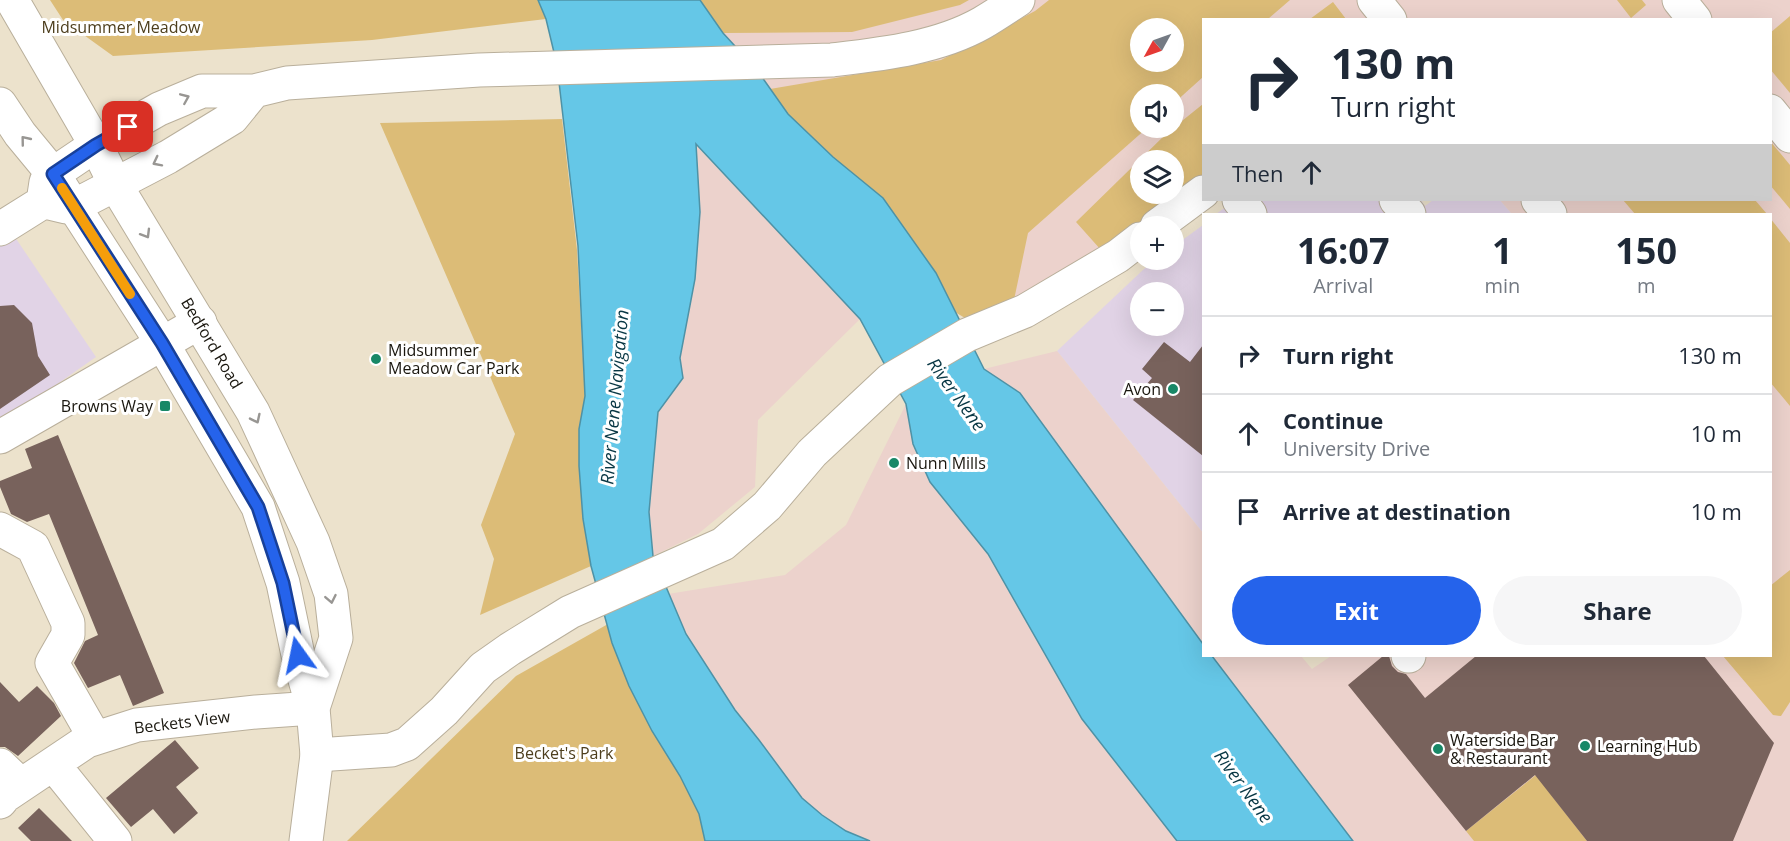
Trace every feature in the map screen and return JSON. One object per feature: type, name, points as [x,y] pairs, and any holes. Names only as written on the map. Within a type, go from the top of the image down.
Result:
[{"type":"street","name":"Bedford Road","points":[[12,0],[96,145],[115,184],[253,412],[313,542],[331,594],[336,638],[313,708]]},
{"type":"street","points":[[0,229],[57,194],[96,145],[159,109],[202,91],[254,91],[287,83],[479,70],[832,60],[879,54],[936,41],[981,24],[1018,0]]},
{"type":"street","points":[[1374,0],[1388,18]]},
{"type":"street","points":[[1679,0],[1693,18]]},
{"type":"street","points":[[57,194],[115,184],[168,157],[232,118],[254,91]]},
{"type":"street","name":"Bedford Road","points":[[0,104],[57,194],[162,343],[258,507],[283,583],[298,655],[313,708],[317,755],[306,841]]},
{"type":"street","points":[[1772,114],[1790,136]]},
{"type":"street","points":[[1171,216],[1202,193]]},
{"type":"street","points":[[1240,201],[1249,213]]},
{"type":"street","points":[[1397,201],[1408,213]]},
{"type":"street","points":[[1539,201],[1549,213]]},
{"type":"street","points":[[317,755],[391,750],[407,744],[444,711],[483,668],[510,649],[570,612],[723,544],[766,506],[812,453],[890,380],[967,335],[1025,311],[1130,247]]},
{"type":"street","points":[[0,437],[200,322]]},
{"type":"street","points":[[0,529],[33,547],[68,623],[68,634],[52,663],[95,738]]},
{"type":"street","name":"Beckets View","points":[[7,784],[53,764],[87,741],[137,725],[313,708]]},
{"type":"street","points":[[53,764],[116,841]]},
{"type":"shaded area","points":[[700,0],[1790,0],[1790,841],[1353,841],[1213,657],[1302,657],[1312,669],[1330,657],[1772,657],[1772,213],[1511,213],[1501,201],[1772,201],[1772,18],[1202,18],[1202,178],[1184,191],[1184,150],[1130,150],[1130,204],[1165,204],[1149,216],[1130,216],[1130,229],[1054,284],[970,321],[955,312],[936,273],[833,157],[788,114],[757,70],[723,33]]},
{"type":"shaded area","points":[[695,144],[860,319],[758,420],[755,487],[698,534],[653,556],[649,512],[658,412],[683,378],[680,358],[695,279],[700,212]]},
{"type":"shaded area","points":[[1235,201],[1422,201],[1425,206],[1432,201],[1501,201],[1511,213],[1217,213]]},
{"type":"shaded area","points":[[0,215],[96,357],[0,424]]},
{"type":"shaded area","points":[[1202,226],[1202,532],[1057,351],[1130,282],[1130,336],[1184,336],[1184,282],[1130,282],[1143,270],[1184,270],[1184,239]]},
{"type":"shaded area","points":[[1057,351],[1202,532],[1202,643],[1020,393],[984,369]]},
{"type":"shaded area","points":[[906,404],[913,444],[930,482],[988,554],[1082,719],[1177,841],[870,841],[846,831],[802,798],[718,687],[686,634],[668,594],[785,575],[846,525]]},
{"type":"green space","name":"Midsummer Meadow","points":[[50,0],[538,0],[546,19],[372,40],[113,56],[63,20]]},
{"type":"green space","points":[[700,0],[969,0],[960,5],[852,32],[723,33]]},
{"type":"green space","points":[[1049,0],[1290,0],[1269,18],[1202,18],[1202,78],[1184,94],[1184,84],[1130,84],[1130,138],[1136,138],[1028,233],[1014,300],[970,321],[955,312],[936,273],[833,157],[788,114],[770,89],[941,60],[1035,11]]},
{"type":"green space","points":[[1617,0],[1642,0],[1646,5],[1631,18]]},
{"type":"green space","points":[[1333,2],[1345,18],[1311,18]]},
{"type":"green space","points":[[1790,16],[1790,93],[1772,71],[1772,31]]},
{"type":"green space","points":[[1202,105],[1202,178],[1184,191],[1184,150],[1150,150],[1162,138],[1184,138],[1184,119]]},
{"type":"green space","points":[[562,119],[577,250],[585,396],[579,466],[583,519],[591,566],[480,615],[494,559],[481,525],[515,434],[380,123]]},
{"type":"green space","points":[[1772,143],[1790,165],[1790,209],[1772,187]]},
{"type":"green space","points":[[1130,169],[1130,204],[1165,204],[1149,216],[1130,216],[1130,229],[1101,250],[1076,222]]},
{"type":"green space","points":[[1624,201],[1756,201],[1766,213],[1634,213]]},
{"type":"green space","points":[[1772,220],[1790,243],[1790,406],[1772,384]]},
{"type":"green space","points":[[1790,570],[1790,702],[1781,716],[1773,715],[1724,657],[1772,657],[1772,584]]},
{"type":"green space","name":"Becket's Park","points":[[608,624],[612,643],[652,731],[680,776],[764,841],[347,841],[516,676]]},
{"type":"green space","points":[[1551,763],[1552,796],[1587,841],[1474,841],[1466,831]]},
{"type":"water","points":[[538,0],[700,0],[723,33],[757,70],[788,114],[833,157],[883,198],[936,273],[984,369],[1020,393],[1202,643],[1202,657],[1213,657],[1353,841],[1177,841],[1082,719],[988,554],[930,482],[913,444],[906,404],[860,319],[696,144],[700,212],[695,279],[680,358],[683,378],[658,412],[649,512],[653,556],[686,634],[735,710],[802,798],[846,831],[870,841],[705,841],[699,814],[629,686],[612,643],[591,566],[583,519],[579,466],[579,429],[585,396],[578,246],[557,65],[546,19]]},
{"type":"building","points":[[14,305],[32,323],[38,356],[50,375],[0,409],[0,306]]},
{"type":"building","name":"Avon","points":[[1164,342],[1190,362],[1202,346],[1202,455],[1133,400],[1152,378],[1142,369]]},
{"type":"building","points":[[58,435],[164,693],[133,706],[120,675],[88,688],[74,663],[85,641],[98,635],[49,514],[27,522],[11,514],[0,487],[0,481],[32,468],[25,449]]},
{"type":"building","name":"Learning Hub","points":[[1382,657],[1389,657],[1392,666],[1398,672],[1406,674],[1425,698],[1475,657],[1705,657],[1774,743],[1733,841],[1587,841],[1535,775],[1466,831],[1348,685]]},
{"type":"building","points":[[0,682],[19,702],[37,686],[54,703],[61,716],[18,756],[5,747],[0,747]]},
{"type":"building","points":[[175,740],[199,768],[176,787],[198,813],[174,834],[153,809],[131,827],[106,798]]},
{"type":"building","points":[[39,808],[72,841],[31,841],[18,828]]},
{"type":"slow traffic","points":[[62,188],[130,294]]},
{"type":"place","name":"Midsummer Meadow Car Park","points":[[376,359]]},
{"type":"place","name":"Avon","points":[[1173,389]]},
{"type":"place","name":"Browns Way","points":[[165,406]]},
{"type":"place","name":"Nunn Mills","points":[[894,463]]},
{"type":"place","name":"Learning Hub","points":[[1585,746]]},
{"type":"place","name":"Waterside Bar & Restaurant","points":[[1438,749]]},
{"type":"route","points":[[128,127],[53,174],[162,343],[258,507],[283,583],[298,655]]},
{"type":"water label","name":"River Nene","points":[[957,394]]},
{"type":"water label","name":"River Nene Navigation","points":[[614,397]]},
{"type":"water label","name":"River Nene","points":[[1244,786]]}]
